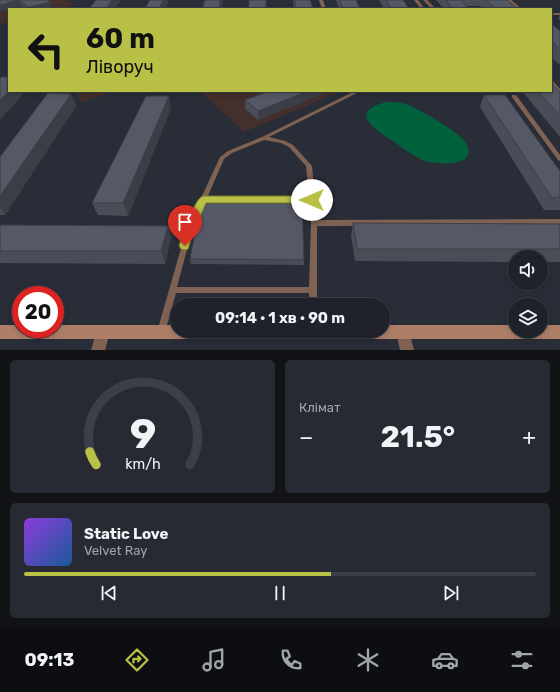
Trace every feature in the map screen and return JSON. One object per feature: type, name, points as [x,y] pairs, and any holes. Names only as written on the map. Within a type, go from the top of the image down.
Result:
[{"type":"main road","points":[[0,332],[170,332]]},
{"type":"main road","points":[[390,332],[560,332]]},
{"type":"street","points":[[98,350],[103,332]]},
{"type":"street","points":[[403,332],[407,350]]},
{"type":"lane","points":[[416,0],[423,8]]},
{"type":"lane","points":[[425,0],[433,8]]},
{"type":"lane","points":[[509,0],[519,8]]},
{"type":"lane","points":[[552,83],[560,92]]},
{"type":"lane","points":[[161,332],[189,231],[222,158],[230,152],[264,138],[357,92]]},
{"type":"lane","points":[[514,96],[560,159]]},
{"type":"lane","points":[[264,138],[283,142],[292,146],[309,166],[314,223],[313,298]]},
{"type":"lane","points":[[203,200],[312,200]]},
{"type":"lane","points":[[314,223],[560,222]]},
{"type":"lane","points":[[173,290],[313,290]]},
{"type":"shaded area","points":[[0,0],[69,0],[75,5],[64,8],[8,8],[8,22],[0,24]]},
{"type":"shaded area","points":[[76,92],[114,92],[81,102]]},
{"type":"shaded area","points":[[201,92],[340,92],[244,132]]},
{"type":"green space","points":[[387,102],[408,105],[430,116],[456,133],[466,143],[469,151],[467,157],[462,161],[454,163],[429,162],[416,156],[387,137],[368,121],[366,115],[368,110]]},
{"type":"building","points":[[0,0],[19,0],[0,5]]},
{"type":"building","points":[[19,0],[47,0],[50,2],[29,7]]},
{"type":"building","points":[[96,0],[112,0],[107,8],[90,8]]},
{"type":"building","points":[[150,0],[163,0],[159,8],[145,8]]},
{"type":"building","points":[[205,0],[220,0],[219,8],[202,8]]},
{"type":"building","points":[[249,0],[266,0],[266,8],[249,8]]},
{"type":"building","points":[[295,0],[310,0],[313,8],[296,8]]},
{"type":"building","points":[[340,0],[356,0],[360,8],[343,8]]},
{"type":"building","points":[[386,0],[403,0],[408,8],[390,8]]},
{"type":"building","points":[[446,0],[461,0],[467,8],[453,8]]},
{"type":"building","points":[[487,0],[507,0],[517,8],[495,8]]},
{"type":"building","points":[[552,24],[560,31],[560,49],[552,42]]},
{"type":"building","points":[[2,77],[8,77],[8,92],[0,100],[0,79]]},
{"type":"building","points":[[552,84],[560,92],[560,116],[539,92],[552,92]]},
{"type":"building","points":[[266,92],[306,92],[258,111],[245,100]]},
{"type":"building","points":[[48,93],[71,94],[0,196],[0,157]]},
{"type":"building","points":[[484,95],[505,95],[560,171],[560,197],[552,198]]},
{"type":"building","points":[[146,96],[169,96],[123,203],[92,203]]},
{"type":"building","points":[[203,203],[302,203],[304,260],[190,259],[199,211]]},
{"type":"building","points":[[353,223],[560,224],[560,249],[357,249]]},
{"type":"building","points":[[0,225],[168,226],[161,251],[0,251]]},
{"type":"route","points":[[185,246],[189,231],[203,200],[312,200]]}]
